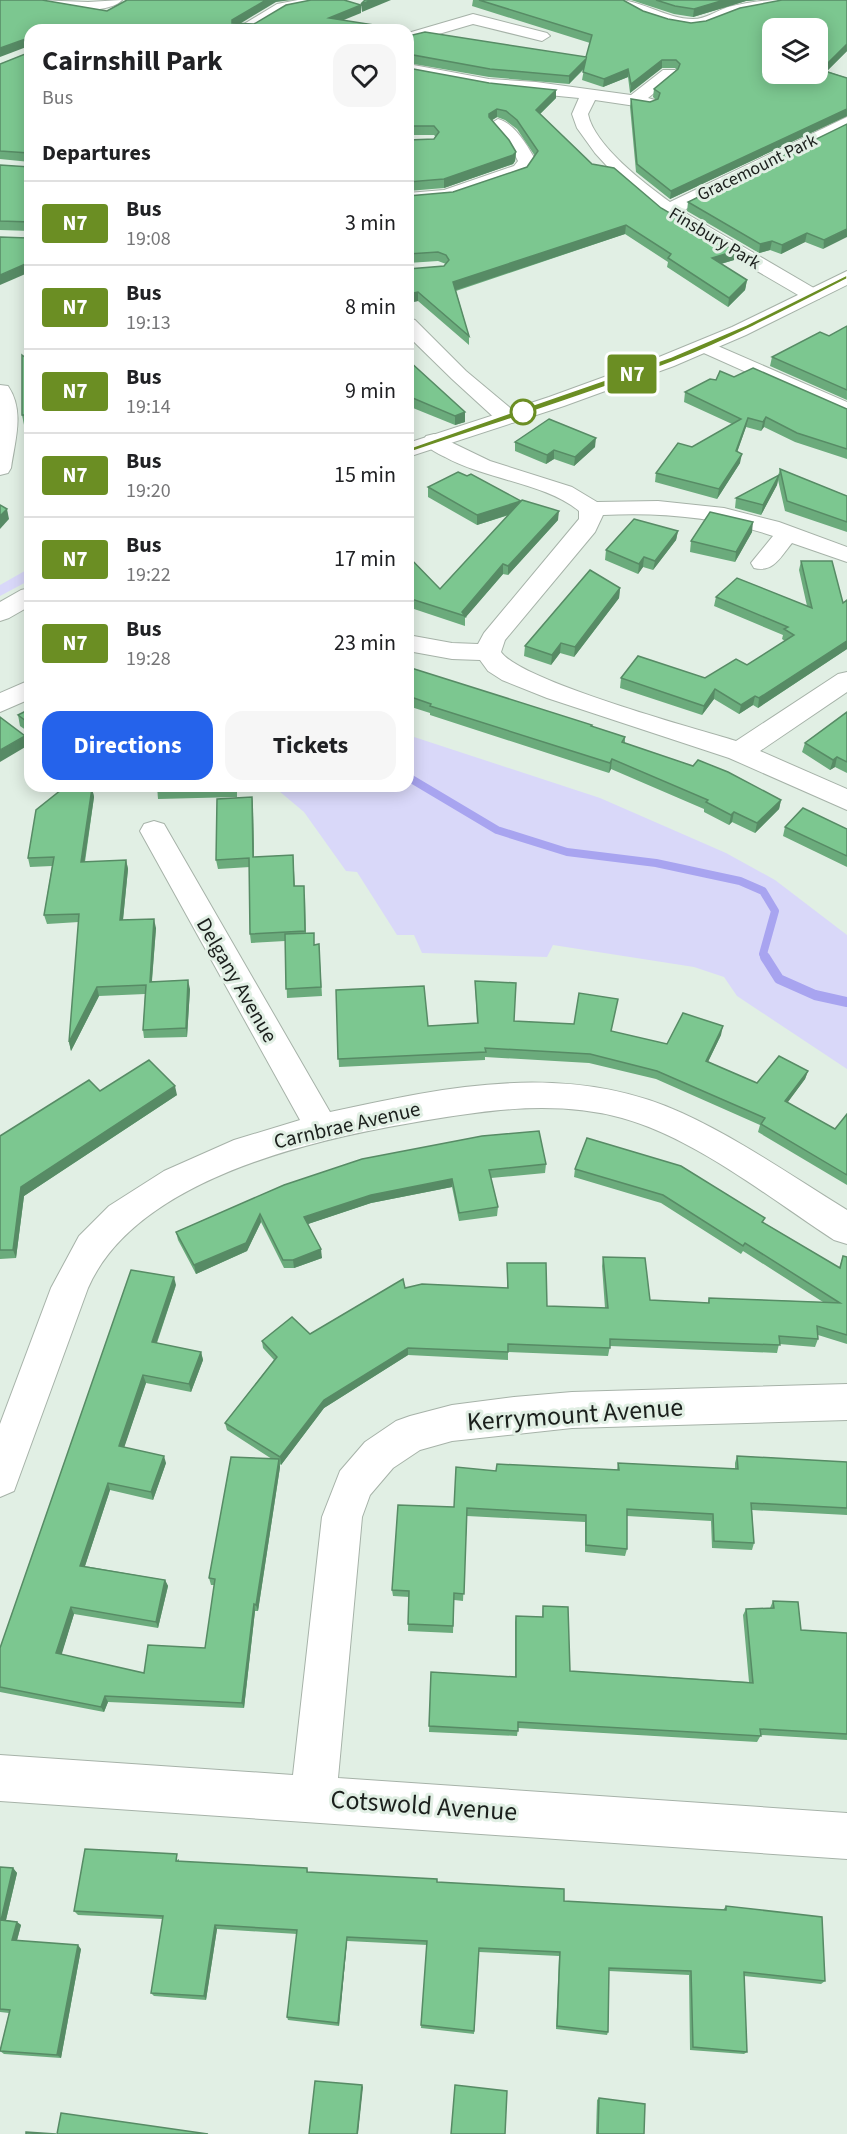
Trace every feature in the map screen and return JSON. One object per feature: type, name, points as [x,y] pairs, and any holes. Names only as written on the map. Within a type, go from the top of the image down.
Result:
[{"type":"street","points":[[42,0],[92,8],[115,0]]},
{"type":"street","points":[[252,24],[282,7],[325,0]]},
{"type":"street","points":[[624,0],[642,11],[690,24],[705,23],[732,11],[781,4]]},
{"type":"street","points":[[414,36],[473,19],[542,36]]},
{"type":"street","points":[[414,70],[489,84],[591,94],[642,102],[669,73]]},
{"type":"street","name":"Finsbury Park","points":[[591,94],[581,108],[580,116],[584,127],[622,173],[667,211],[812,295]]},
{"type":"street","name":"Gracemount Park","points":[[667,211],[847,122]]},
{"type":"street","points":[[414,198],[446,195],[520,171],[527,161],[525,155],[498,124]]},
{"type":"street","points":[[414,448],[594,388],[704,346],[847,277]]},
{"type":"street","points":[[414,330],[459,375],[507,417]]},
{"type":"street","points":[[704,346],[847,410]]},
{"type":"street","points":[[0,392],[8,412],[0,468]]},
{"type":"street","points":[[434,441],[460,457],[564,491],[581,500],[591,509],[623,507],[670,509],[725,515],[847,555]]},
{"type":"street","points":[[488,652],[493,638],[587,527],[591,519],[591,509]]},
{"type":"street","points":[[763,562],[787,534]]},
{"type":"street","points":[[0,613],[24,599]]},
{"type":"street","points":[[414,644],[452,651],[488,652]]},
{"type":"street","points":[[488,652],[497,665],[511,674],[556,692],[739,752],[847,800]]},
{"type":"street","points":[[739,752],[847,680]]},
{"type":"street","points":[[0,704],[24,691]]},
{"type":"street","name":"Delgany Avenue","points":[[154,831],[194,906],[321,1127]]},
{"type":"street","name":"Carnbrae Avenue","points":[[0,1478],[67,1296],[83,1262],[101,1234],[159,1191],[249,1148],[321,1127],[380,1114],[500,1097],[555,1095],[600,1100],[641,1111],[679,1127],[847,1229]]},
{"type":"street","name":"Kerrymount Avenue","points":[[314,1798],[342,1517],[354,1484],[379,1455],[410,1434],[452,1423],[514,1414],[572,1410],[847,1402]]},
{"type":"street","name":"Cotswold Avenue","points":[[0,1778],[847,1836]]},
{"type":"shaded area","points":[[24,571],[24,583],[0,596],[0,585]]},
{"type":"shaded area","points":[[414,737],[600,798],[726,853],[775,880],[847,935],[847,1069],[737,996],[724,977],[694,967],[553,945],[547,957],[422,953],[414,935],[397,935],[357,872],[346,871],[304,812],[280,792],[414,792]]},
{"type":"building","points":[[0,0],[42,0],[107,11],[127,0],[266,0],[232,20],[232,23],[254,24],[24,24],[24,39],[0,48]]},
{"type":"building","points":[[311,0],[344,0],[361,5],[329,18],[368,24],[254,24],[286,5]]},
{"type":"building","points":[[479,0],[623,0],[643,11],[691,23],[706,21],[740,8],[782,0],[847,0],[847,44],[828,63],[828,18],[762,18],[762,84],[828,84],[828,72],[847,78],[847,109],[671,191],[637,164],[631,99],[650,102],[658,99],[660,93],[654,89],[678,69],[680,64],[676,60],[662,60],[631,84],[628,69],[604,79],[583,72],[586,59],[569,76],[490,69],[414,55],[414,35],[425,32],[586,57],[592,35]]},
{"type":"building","points":[[656,0],[724,0],[694,9]]},
{"type":"building","points":[[24,54],[24,153],[0,151],[0,64]]},
{"type":"building","points":[[414,69],[489,83],[556,90],[536,110],[592,164],[614,168],[661,208],[735,251],[712,258],[747,280],[729,298],[668,258],[671,254],[626,225],[453,282],[469,336],[418,292],[414,293],[414,268],[444,266],[449,260],[446,255],[438,252],[414,254],[414,195],[453,192],[527,167],[538,151],[517,120],[506,111],[497,109],[489,114],[489,117],[509,140],[516,152],[513,155],[444,179],[414,182],[414,140],[434,139],[439,132],[434,126],[414,126]]},
{"type":"building","points":[[847,124],[847,229],[824,240],[807,233],[782,245],[772,241],[760,244],[688,202]]},
{"type":"building","points":[[0,165],[24,167],[24,222],[0,221]]},
{"type":"building","points":[[0,237],[24,238],[24,265],[0,275]]},
{"type":"building","points":[[847,326],[847,390],[772,357],[820,332],[829,336]]},
{"type":"building","points":[[22,355],[24,356],[24,415],[22,415]]},
{"type":"building","points":[[414,365],[465,412],[455,416],[414,399]]},
{"type":"building","points":[[753,368],[847,409],[847,449],[797,433],[766,417],[763,422],[748,418],[736,451],[742,454],[719,489],[656,473],[678,443],[692,447],[741,419],[685,392],[710,379],[716,380],[720,371],[734,377]]},
{"type":"building","points":[[549,419],[596,438],[575,457],[554,450],[547,455],[515,442]]},
{"type":"building","points":[[780,469],[847,496],[847,522],[787,501]]},
{"type":"building","points":[[458,472],[467,476],[471,474],[521,501],[477,515],[428,487]]},
{"type":"building","points":[[779,475],[763,505],[736,498]]},
{"type":"building","points":[[522,500],[559,511],[508,566],[503,564],[462,612],[465,616],[414,600],[414,562],[440,589]]},
{"type":"building","points":[[0,505],[7,509],[0,516]]},
{"type":"building","points":[[710,512],[753,522],[736,552],[691,541]]},
{"type":"building","points":[[634,519],[678,531],[655,561],[644,557],[639,564],[606,550]]},
{"type":"building","points":[[801,561],[832,561],[843,603],[847,600],[847,641],[759,698],[755,696],[741,705],[715,689],[704,706],[621,678],[638,656],[705,678],[736,659],[747,665],[794,635],[784,629],[788,627],[716,597],[737,578],[812,608]]},
{"type":"building","points":[[590,570],[620,588],[575,647],[561,643],[552,655],[525,646]]},
{"type":"building","points":[[414,669],[592,725],[625,737],[622,742],[693,766],[698,760],[728,772],[781,800],[757,823],[734,812],[731,815],[706,802],[708,800],[612,759],[610,763],[430,706],[431,704],[414,698]]},
{"type":"building","points":[[847,712],[847,762],[837,757],[833,760],[805,743]]},
{"type":"building","points":[[0,717],[24,737],[0,750]]},
{"type":"building","points":[[58,792],[91,792],[81,862],[126,860],[120,920],[154,919],[150,982],[188,980],[186,1028],[143,1030],[146,985],[97,987],[69,1042],[79,914],[44,915],[54,857],[28,858],[36,810]]},
{"type":"building","points":[[252,797],[253,857],[293,855],[294,886],[304,886],[305,931],[250,934],[249,858],[216,860],[217,799]]},
{"type":"building","points":[[803,808],[847,829],[847,856],[785,827]]},
{"type":"building","points":[[314,933],[314,945],[319,944],[321,987],[286,989],[285,934]]},
{"type":"building","points":[[475,981],[516,983],[514,1021],[574,1024],[579,993],[618,999],[611,1031],[667,1044],[683,1013],[723,1026],[706,1061],[757,1083],[779,1056],[808,1071],[785,1101],[835,1129],[847,1114],[847,1175],[761,1124],[765,1118],[657,1071],[590,1054],[485,1048],[486,1052],[338,1059],[336,990],[424,986],[428,1026],[478,1023]]},
{"type":"building","points":[[149,1060],[175,1086],[21,1187],[13,1250],[0,1250],[0,1136],[89,1080],[100,1091]]},
{"type":"building","points":[[539,1131],[546,1164],[489,1170],[498,1207],[459,1213],[452,1179],[371,1195],[304,1217],[321,1249],[293,1260],[283,1260],[260,1214],[246,1243],[194,1265],[176,1232],[284,1185],[362,1159],[482,1136]]},
{"type":"building","points":[[587,1138],[681,1166],[765,1218],[762,1222],[840,1268],[843,1256],[847,1257],[847,1335],[817,1326],[818,1339],[779,1336],[780,1345],[610,1339],[610,1348],[508,1344],[508,1352],[408,1348],[324,1400],[280,1457],[225,1423],[277,1357],[262,1341],[292,1317],[310,1334],[403,1279],[405,1288],[422,1284],[508,1288],[507,1263],[546,1263],[547,1306],[608,1308],[603,1257],[645,1258],[650,1300],[709,1303],[709,1298],[840,1303],[745,1243],[743,1246],[663,1195],[575,1169]]},
{"type":"building","points":[[131,1270],[174,1277],[152,1342],[201,1352],[189,1384],[143,1375],[119,1446],[164,1456],[151,1492],[108,1483],[80,1566],[165,1580],[156,1622],[71,1607],[56,1653],[144,1673],[148,1645],[205,1648],[215,1579],[209,1578],[231,1457],[279,1459],[256,1605],[254,1604],[242,1703],[105,1696],[101,1707],[0,1687],[0,1648]]},
{"type":"building","points":[[737,1456],[847,1462],[847,1508],[751,1503],[754,1543],[714,1541],[713,1514],[627,1509],[627,1549],[586,1545],[586,1515],[467,1508],[464,1594],[454,1593],[453,1626],[408,1624],[409,1591],[392,1590],[398,1505],[454,1507],[456,1467],[496,1471],[497,1464],[619,1470],[618,1463],[738,1469]]},
{"type":"building","points":[[773,1601],[798,1602],[801,1630],[847,1633],[847,1734],[760,1729],[761,1736],[518,1722],[518,1731],[429,1726],[431,1672],[516,1677],[516,1616],[543,1617],[543,1606],[568,1607],[570,1671],[753,1683],[746,1609],[774,1608]]},
{"type":"building","points":[[85,1849],[177,1854],[176,1861],[307,1868],[307,1872],[564,1889],[564,1901],[726,1910],[726,1906],[822,1917],[825,1981],[744,1972],[747,2052],[693,2047],[691,1971],[609,1968],[608,2032],[557,2026],[560,1952],[479,1948],[474,2031],[421,2025],[427,1941],[347,1937],[338,2023],[287,2017],[297,1930],[215,1925],[204,1996],[151,1993],[163,1916],[74,1911]]},
{"type":"building","points":[[0,1867],[13,1868],[1,1920],[17,1922],[12,1940],[78,1945],[57,2055],[0,2051],[10,2010],[0,2009]]},
{"type":"building","points":[[315,2081],[362,2085],[357,2134],[309,2134]]},
{"type":"building","points":[[455,2085],[507,2091],[505,2134],[451,2134]]},
{"type":"building","points":[[599,2098],[645,2104],[644,2134],[598,2134]]},
{"type":"building","points":[[61,2113],[208,2134],[57,2134]]},
{"type":"building","points":[[26,2132],[56,2134],[26,2134]]},
{"type":"waterway","points":[[414,781],[497,830],[567,852],[656,863],[740,881],[763,891],[775,911],[763,954],[766,958]]},
{"type":"waterway","points":[[765,957],[779,979],[815,995],[847,1002]]},
{"type":"bus line","name":"N7","points":[[414,448],[584,392],[674,359],[749,326],[847,277]]}]
